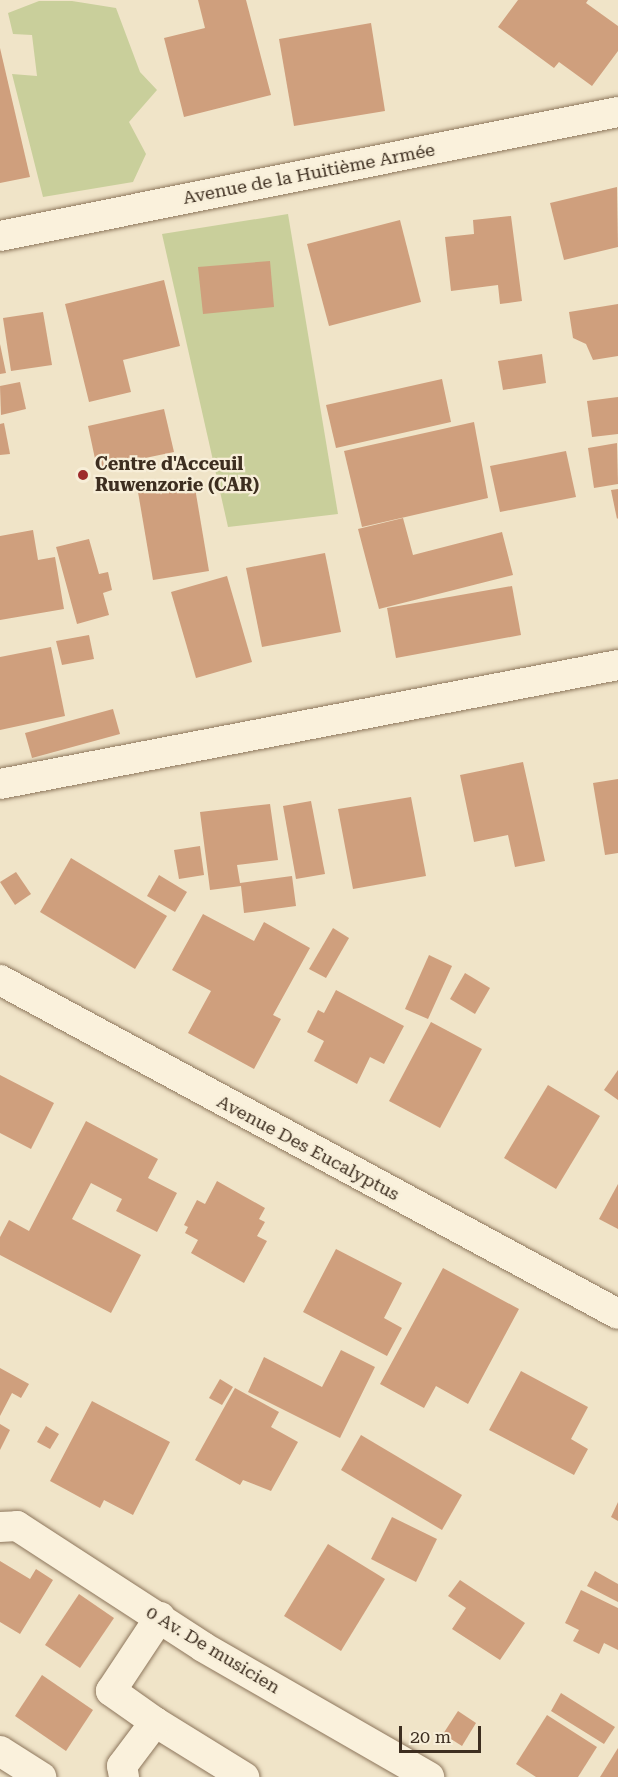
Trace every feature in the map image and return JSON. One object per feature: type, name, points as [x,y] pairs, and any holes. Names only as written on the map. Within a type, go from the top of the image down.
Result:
[{"type":"street","name":"Avenue de la Huitième Armée","points":[[0,236],[618,112]]},
{"type":"street","points":[[0,784],[618,665]]},
{"type":"street","name":"Avenue Des Eucalyptus","points":[[0,980],[618,1314]]},
{"type":"street","name":"0 Av. De musicien","points":[[0,1527],[16,1526],[87,1575],[160,1617],[203,1647],[429,1777]]},
{"type":"street","points":[[160,1617],[111,1691],[155,1722],[244,1777]]},
{"type":"street","points":[[124,1777],[122,1766],[155,1722]]},
{"type":"street","points":[[0,1751],[41,1777]]},
{"type":"green space","points":[[39,1],[72,1],[116,8],[140,72],[157,90],[129,122],[146,154],[133,182],[43,197],[12,74],[37,76],[32,35],[13,34],[8,13]]},
{"type":"green space","points":[[288,214],[338,514],[228,527],[162,234]]},
{"type":"building","points":[[198,0],[246,0],[271,95],[184,117],[164,38],[205,28]]},
{"type":"building","points":[[518,0],[588,0],[586,3],[618,26],[618,51],[592,86],[559,62],[554,68],[498,27]]},
{"type":"building","points":[[371,23],[385,111],[294,126],[279,39]]},
{"type":"building","points":[[0,48],[30,177],[0,183]]},
{"type":"building","points":[[617,187],[618,247],[564,260],[550,203]]},
{"type":"building","points":[[511,216],[522,301],[500,304],[498,285],[451,291],[445,237],[474,234],[473,220]]},
{"type":"building","points":[[400,220],[421,302],[329,326],[307,244]]},
{"type":"building","points":[[270,261],[274,307],[203,314],[198,267]]},
{"type":"building","points":[[164,280],[180,346],[123,360],[131,392],[89,402],[65,304]]},
{"type":"building","points":[[618,304],[618,356],[593,360],[586,344],[573,338],[569,312]]},
{"type":"building","points":[[43,312],[52,365],[11,371],[3,318]]},
{"type":"building","points":[[0,344],[6,373],[0,374]]},
{"type":"building","points":[[542,354],[546,383],[503,390],[498,361]]},
{"type":"building","points":[[442,379],[451,422],[336,448],[326,405]]},
{"type":"building","points":[[20,382],[26,409],[1,415],[0,386]]},
{"type":"building","points":[[618,397],[618,434],[592,437],[587,401]]},
{"type":"building","points":[[164,409],[174,452],[97,468],[88,426]]},
{"type":"building","points":[[474,422],[488,498],[362,527],[344,451]]},
{"type":"building","points":[[4,423],[10,454],[0,455],[0,424]]},
{"type":"building","points":[[617,443],[618,484],[594,488],[588,448]]},
{"type":"building","points":[[566,451],[576,497],[500,512],[490,466]]},
{"type":"building","points":[[194,482],[209,571],[153,580],[138,492]]},
{"type":"building","points":[[618,489],[618,518],[617,519],[611,490]]},
{"type":"building","points":[[403,518],[413,555],[502,532],[513,575],[379,609],[358,529]]},
{"type":"building","points":[[33,530],[38,560],[55,557],[64,609],[0,620],[0,536]]},
{"type":"building","points":[[89,539],[99,574],[108,572],[112,590],[103,593],[109,615],[77,624],[56,547]]},
{"type":"building","points":[[325,553],[341,632],[262,647],[246,568]]},
{"type":"building","points":[[227,576],[252,662],[196,678],[171,592]]},
{"type":"building","points":[[512,586],[521,635],[396,658],[387,608]]},
{"type":"building","points":[[89,635],[94,659],[62,665],[56,641]]},
{"type":"building","points":[[51,647],[65,716],[0,730],[0,657]]},
{"type":"building","points":[[113,709],[120,734],[32,758],[25,733]]},
{"type":"building","points":[[523,762],[545,861],[515,867],[508,835],[474,842],[460,775]]},
{"type":"building","points":[[618,779],[618,853],[605,855],[593,783]]},
{"type":"building","points":[[411,797],[426,876],[353,889],[338,809]]},
{"type":"building","points":[[311,801],[325,874],[296,879],[283,806]]},
{"type":"building","points":[[270,804],[278,860],[237,865],[240,883],[292,876],[296,906],[244,913],[241,886],[210,890],[200,812]]},
{"type":"building","points":[[200,846],[204,875],[179,879],[174,850]]},
{"type":"building","points":[[71,858],[167,916],[135,969],[40,912]]},
{"type":"building","points":[[16,872],[31,894],[15,905],[0,882]]},
{"type":"building","points":[[159,875],[187,892],[175,912],[147,896]]},
{"type":"building","points":[[203,914],[254,941],[264,922],[310,948],[273,1015],[281,1019],[254,1069],[188,1033],[211,991],[172,970]]},
{"type":"building","points":[[333,928],[349,938],[326,978],[309,969]]},
{"type":"building","points":[[429,955],[452,966],[428,1019],[405,1009]]},
{"type":"building","points":[[465,973],[490,988],[475,1014],[450,999]]},
{"type":"building","points":[[336,990],[404,1026],[384,1064],[370,1057],[357,1084],[314,1061],[324,1041],[307,1032],[318,1010],[324,1013]]},
{"type":"building","points":[[431,1022],[482,1049],[440,1128],[389,1101]]},
{"type":"building","points":[[618,1070],[618,1100],[604,1090]]},
{"type":"building","points":[[0,1075],[54,1103],[31,1149],[0,1133]]},
{"type":"building","points":[[548,1085],[600,1116],[556,1189],[504,1158]]},
{"type":"building","points":[[86,1121],[158,1159],[148,1178],[177,1193],[157,1232],[116,1211],[122,1199],[91,1183],[72,1219],[141,1255],[111,1313],[0,1255],[0,1237],[9,1220],[29,1231]]},
{"type":"building","points":[[217,1181],[265,1208],[259,1219],[265,1222],[257,1236],[267,1241],[244,1283],[191,1253],[198,1240],[185,1233],[188,1227],[184,1225],[197,1200],[205,1204]]},
{"type":"building","points":[[618,1184],[618,1229],[599,1219]]},
{"type":"building","points":[[336,1249],[402,1283],[384,1318],[402,1328],[387,1356],[303,1312]]},
{"type":"building","points":[[443,1268],[519,1309],[468,1404],[436,1386],[424,1408],[380,1384]]},
{"type":"building","points":[[341,1350],[375,1367],[340,1438],[248,1392],[264,1357],[322,1387]]},
{"type":"building","points":[[0,1368],[29,1384],[21,1398],[12,1393],[0,1416]]},
{"type":"building","points":[[521,1371],[588,1407],[571,1439],[588,1449],[574,1475],[489,1430]]},
{"type":"building","points":[[220,1379],[233,1387],[222,1405],[209,1398]]},
{"type":"building","points":[[235,1388],[279,1412],[271,1427],[298,1442],[271,1491],[243,1480],[240,1485],[195,1460]]},
{"type":"building","points":[[92,1401],[170,1442],[133,1515],[104,1500],[100,1508],[50,1481]]},
{"type":"building","points":[[0,1424],[10,1430],[0,1450]]},
{"type":"building","points":[[46,1426],[59,1434],[50,1449],[37,1442]]},
{"type":"building","points":[[361,1435],[462,1495],[442,1530],[341,1470]]},
{"type":"building","points":[[618,1502],[618,1521],[611,1517]]},
{"type":"building","points":[[392,1517],[437,1539],[416,1582],[371,1559]]},
{"type":"building","points":[[328,1544],[385,1579],[341,1651],[284,1616]]},
{"type":"building","points":[[0,1561],[30,1579],[36,1569],[53,1580],[20,1634],[0,1622]]},
{"type":"building","points":[[595,1571],[618,1584],[618,1602],[587,1586]]},
{"type":"building","points":[[460,1580],[525,1623],[500,1660],[452,1629],[466,1608],[448,1596]]},
{"type":"building","points":[[581,1590],[618,1608],[618,1650],[604,1643],[599,1654],[573,1641],[579,1630],[565,1623]]},
{"type":"building","points":[[79,1594],[114,1618],[80,1668],[45,1645]]},
{"type":"building","points":[[42,1675],[93,1710],[66,1751],[15,1716]]},
{"type":"building","points":[[561,1693],[615,1727],[604,1744],[551,1711]]},
{"type":"building","points":[[458,1711],[476,1723],[462,1746],[443,1734]]},
{"type":"building","points":[[547,1715],[597,1747],[578,1777],[536,1777],[516,1764]]},
{"type":"building","points":[[618,1748],[618,1777],[600,1777]]},
{"type":"place","name":"Centre d'Acceuil Ruwenzorie (CAR)","points":[[83,475]]}]
